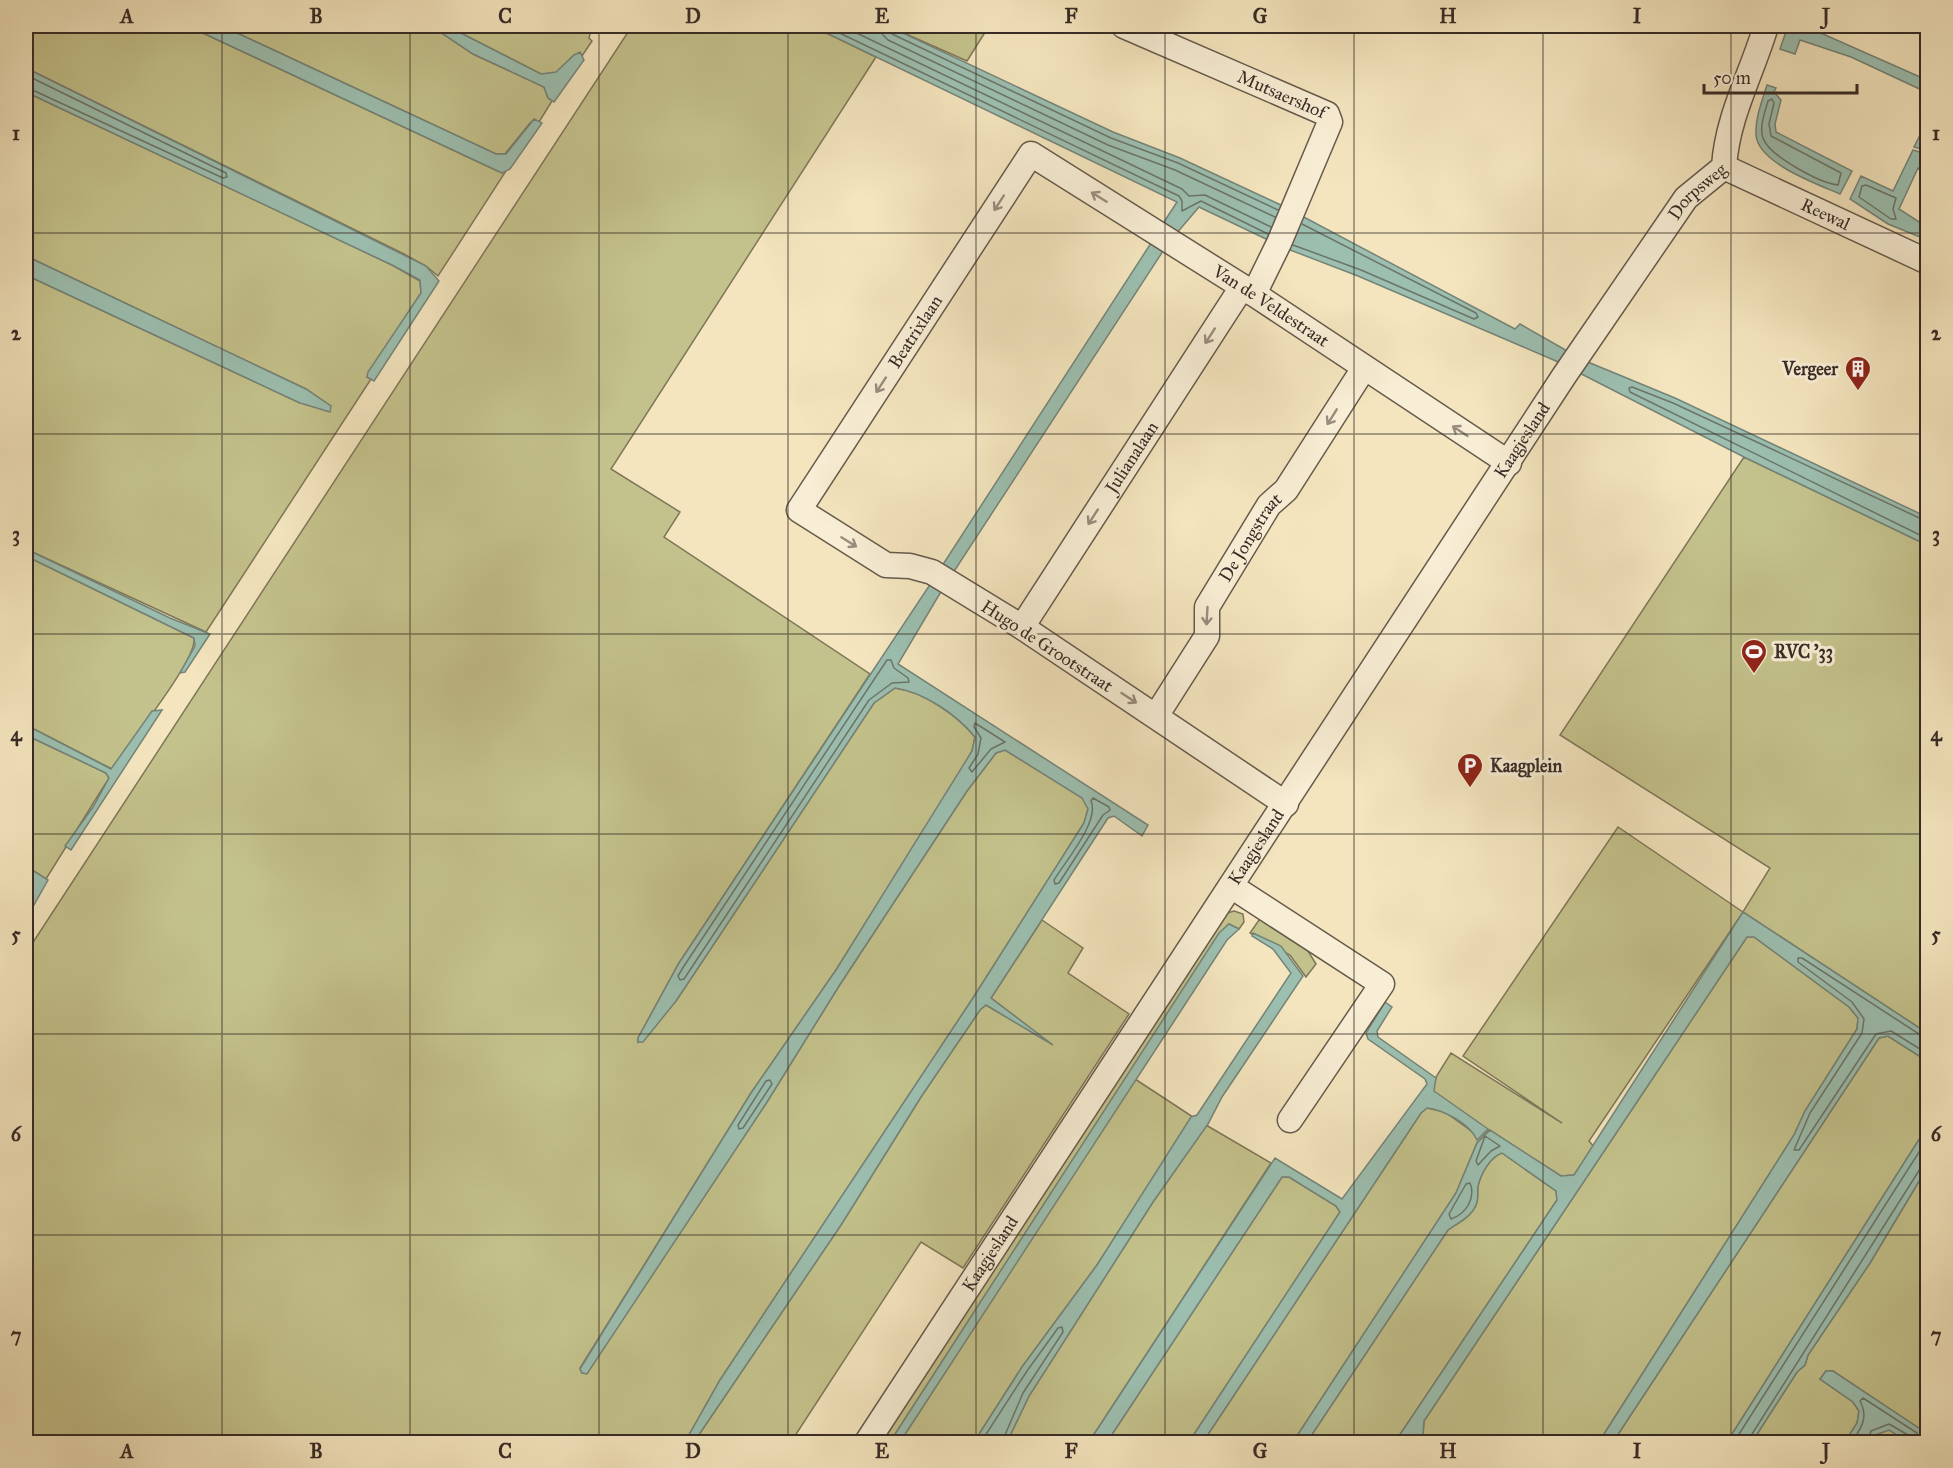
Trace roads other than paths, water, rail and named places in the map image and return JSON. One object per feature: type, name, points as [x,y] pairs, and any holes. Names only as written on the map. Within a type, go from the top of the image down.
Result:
[{"type":"street","name":"Mutsaershof","points":[[1124,26],[1327,114],[1330,122],[1279,243],[1248,290]]},
{"type":"street","name":"Dorpsweg","points":[[1648,254],[1686,198],[1724,167],[1725,143],[1766,26]]},
{"type":"street","name":"Van de Veldestraat","points":[[1031,154],[1248,290],[1509,463]]},
{"type":"street","name":"Beatrixlaan","points":[[799,510],[1031,154]]},
{"type":"street","name":"Reewal","points":[[1724,167],[1928,262]]},
{"type":"street","name":"Kaagjesland","points":[[867,1443],[1564,376],[1648,254]]},
{"type":"street","name":"Julianalaan","points":[[1022,627],[1248,290]]},
{"type":"street","name":"De Jongstraat","points":[[1156,716],[1207,636],[1207,607],[1269,505],[1286,490],[1364,368]]},
{"type":"street","name":"Hugo de Grootstraat","points":[[799,510],[886,565],[910,566],[932,572],[1022,627],[1286,804]]},
{"type":"street","points":[[1231,886],[1382,984],[1290,1120]]},
{"type":"water","points":[[188,26],[222,26],[496,154],[506,154],[534,119],[542,123],[510,169],[502,173]]},
{"type":"water","points":[[422,26],[447,26],[541,74],[556,72],[580,52],[584,60],[554,102],[548,98],[544,87],[473,54],[440,32]]},
{"type":"water","points":[[812,26],[888,26],[1113,132],[1180,158],[1283,206],[1515,329],[1520,324],[1583,360],[1675,398],[1927,517],[1927,545],[1744,457],[1556,361],[1358,276],[1285,248],[1199,207],[1176,234],[1162,225],[1177,202]]},
{"type":"water","points":[[1788,26],[1805,26],[1927,80],[1927,96],[1926,92],[1851,57],[1800,40],[1795,54],[1780,49]]},
{"type":"water","points":[[26,68],[426,266],[439,281],[374,381],[367,377],[368,372],[421,293],[420,280],[26,92]]},
{"type":"water","points":[[1767,85],[1776,88],[1774,92],[1781,100],[1775,124],[1776,132],[1852,171],[1840,194],[1790,171],[1767,155],[1759,145],[1756,135],[1757,122]]},
{"type":"water","points":[[1927,121],[1925,150],[1914,147]]},
{"type":"water","points":[[1913,150],[1923,153],[1922,158],[1927,160],[1927,172],[1918,168],[1899,209],[1924,225],[1920,237],[1888,224],[1850,199],[1861,176],[1893,191]]},
{"type":"water","points":[[1153,240],[1165,248],[951,576],[940,569]]},
{"type":"water","points":[[26,256],[306,389],[331,406],[330,412],[300,403],[26,275]]},
{"type":"water","points":[[26,549],[170,618],[210,634],[185,672],[180,673],[195,646],[194,638],[26,556]]},
{"type":"water","points":[[931,583],[942,590],[898,664],[1148,825],[1142,836],[1114,816],[1108,818],[991,998],[1053,1045],[986,1005],[980,1010],[921,1097],[841,1225],[694,1442],[685,1442],[720,1380],[973,998],[1084,823],[1088,809],[1082,798],[1005,750],[996,753],[967,791],[839,986],[767,1102],[587,1374],[582,1373],[580,1369],[751,1093],[836,970],[972,751],[975,737],[959,721],[928,699],[895,688],[874,703],[676,1001],[643,1042],[638,1042],[638,1038],[679,963]]},
{"type":"water","points":[[162,710],[71,850],[65,846],[93,807],[109,778],[106,773],[26,735],[26,725],[111,769],[152,711]]},
{"type":"water","points":[[26,866],[48,880],[26,919],[26,902],[33,884],[26,875]]},
{"type":"water","points":[[1743,912],[1927,1033],[1927,1061],[1888,1036],[1879,1038],[1613,1442],[1599,1442],[1794,1135],[1805,1111],[1857,1029],[1858,1018],[1849,1007],[1754,937],[1747,937],[1424,1421],[1423,1435],[1432,1442],[1395,1442],[1557,1200],[1556,1191],[1502,1153],[1490,1162],[1484,1171],[1478,1186],[1474,1209],[1448,1230],[1307,1442],[1293,1442],[1456,1193],[1477,1143],[1490,1130],[1561,1176],[1574,1175]]},
{"type":"water","points":[[1229,924],[1239,929],[1227,940],[900,1442],[890,1442],[1219,933]]},
{"type":"water","points":[[1253,933],[1281,946],[1303,976],[1222,1097],[1208,1124],[1153,1202],[1029,1396],[1007,1442],[974,1442],[1022,1367],[1097,1265],[1191,1117],[1197,1115],[1291,973],[1273,949],[1252,936]]},
{"type":"water","points":[[1385,1002],[1392,1007],[1377,1031],[1378,1037],[1436,1078],[1434,1091],[1488,1129],[1477,1140],[1463,1123],[1448,1115],[1427,1108],[1421,1113],[1203,1442],[1189,1442],[1340,1212],[1336,1206],[1289,1177],[1282,1177],[1107,1442],[1089,1442],[1275,1158],[1342,1199],[1427,1084],[1425,1079],[1368,1039],[1366,1033]]},
{"type":"water","points":[[1927,1127],[1927,1168],[1870,1263],[1808,1355],[1805,1365],[1797,1372],[1752,1442],[1727,1442]]},
{"type":"water","points":[[1826,1371],[1833,1371],[1925,1432],[1922,1442],[1908,1442],[1889,1430],[1875,1435],[1873,1442],[1845,1442],[1857,1423],[1859,1411],[1853,1402],[1820,1379]]},
{"type":"place","name":"Vergeer","points":[[1858,392]]},
{"type":"place","name":"RVC '33","points":[[1754,675]]},
{"type":"place","name":"Kaagplein","points":[[1470,789]]}]
